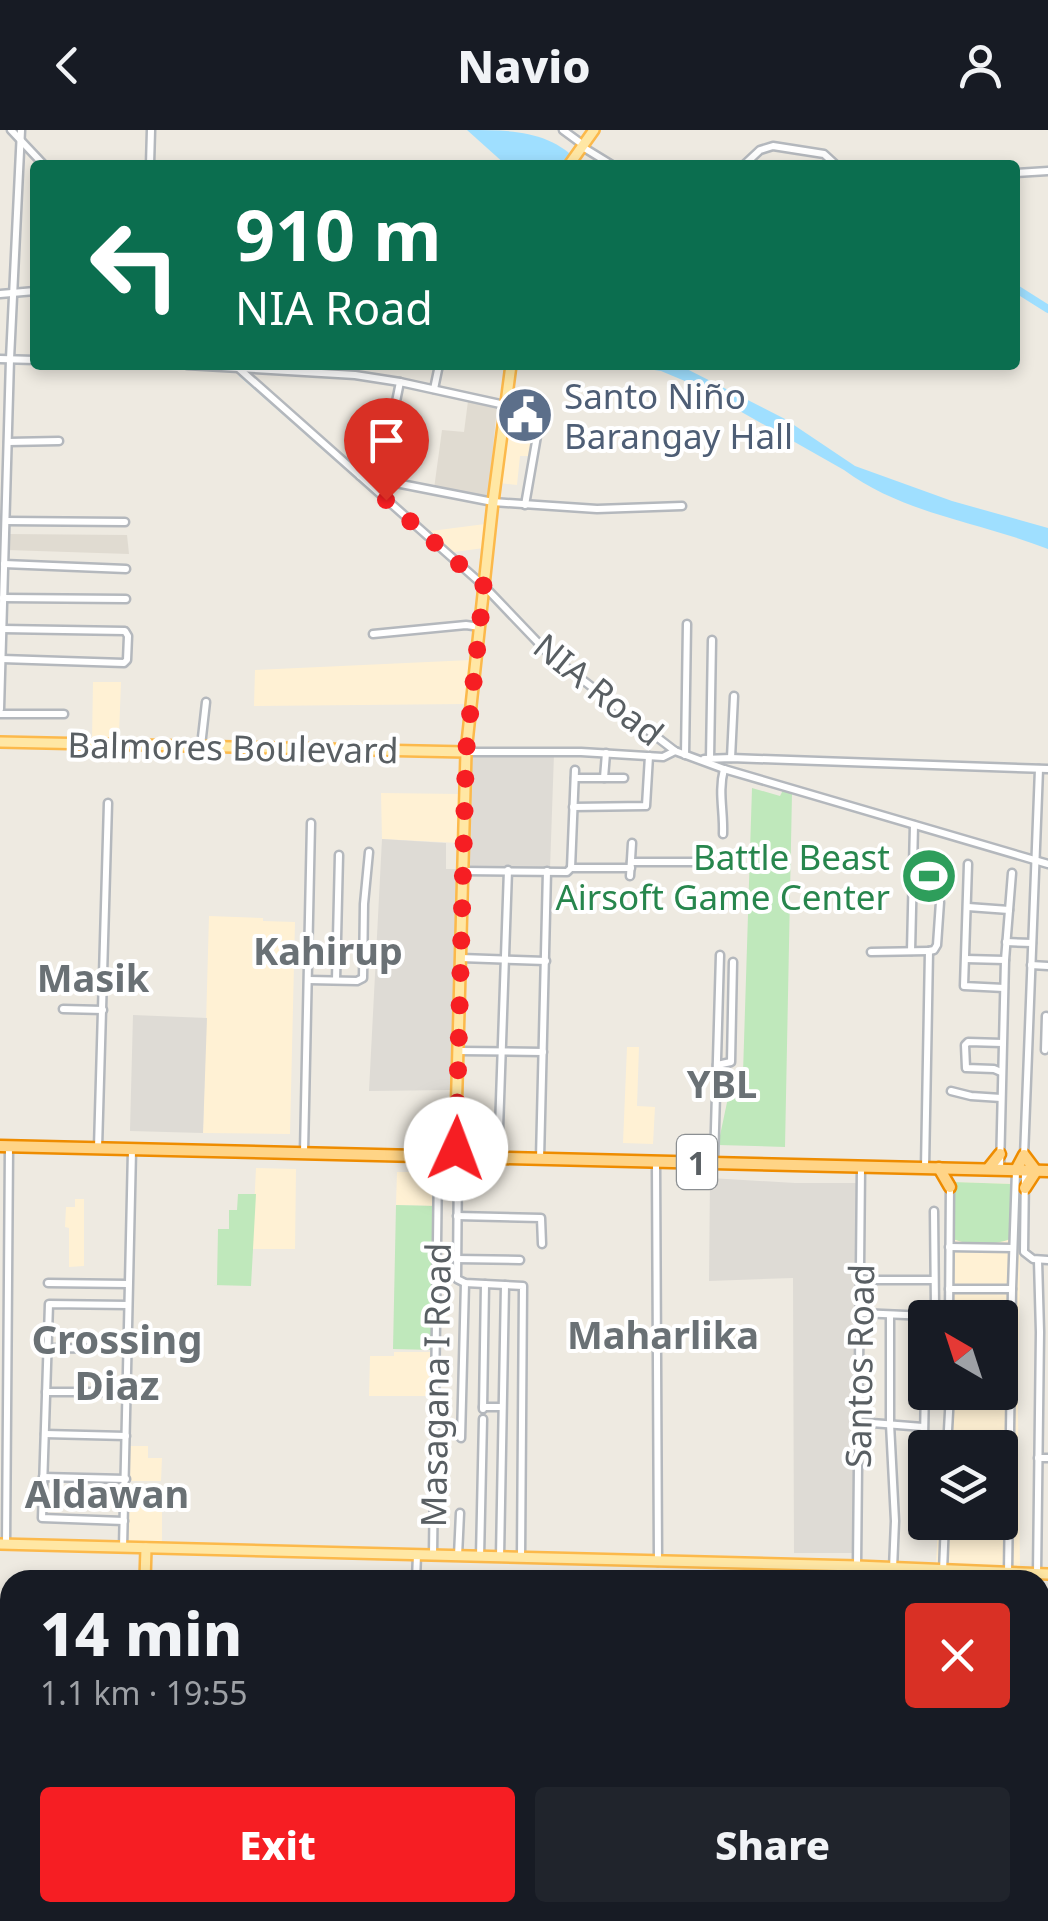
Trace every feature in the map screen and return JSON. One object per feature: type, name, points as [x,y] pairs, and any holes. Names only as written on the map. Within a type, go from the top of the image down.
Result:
[{"type":"highway","points":[[422,1156],[438,1169],[458,1170],[474,1157],[456,1140],[438,1156]]},
{"type":"highway","name":"1","points":[[4,1146],[1031,1171]]},
{"type":"highway","points":[[994,1170],[1000,1154]]},
{"type":"highway","points":[[1024,1155],[1031,1171]]},
{"type":"highway","points":[[1024,1155],[1031,1171],[1024,1188]]},
{"type":"highway","points":[[944,1168],[950,1187]]},
{"type":"main road","points":[[572,160],[594,130]]},
{"type":"main road","points":[[457,1157],[466,752],[510,370]]},
{"type":"main road","name":"Balmores Boulevard","points":[[0,742],[466,752]]},
{"type":"main road","points":[[3,1544],[856,1566],[882,1570]]},
{"type":"main road","points":[[145,1570],[146,1548]]},
{"type":"street","points":[[10,130],[39,160]]},
{"type":"street","points":[[20,130],[8,442],[4,461],[0,712],[64,714]]},
{"type":"street","points":[[150,160],[151,130]]},
{"type":"street","points":[[564,130],[579,147],[603,160]]},
{"type":"street","points":[[749,160],[760,150],[773,146],[824,154],[831,160]]},
{"type":"street","points":[[1020,173],[1048,171]]},
{"type":"street","points":[[0,294],[30,291]]},
{"type":"street","points":[[0,360],[30,360]]},
{"type":"street","name":"NIA Road","points":[[243,370],[484,586],[549,654],[675,750],[723,770],[1048,864]]},
{"type":"street","points":[[295,370],[400,382],[541,413],[525,504]]},
{"type":"street","points":[[434,389],[438,370]]},
{"type":"street","points":[[380,480],[400,382]]},
{"type":"street","points":[[8,442],[60,441]]},
{"type":"street","points":[[358,476],[493,502],[597,510],[682,506]]},
{"type":"street","points":[[6,521],[125,522]]},
{"type":"street","points":[[4,564],[126,569]]},
{"type":"street","points":[[2,597],[126,599]]},
{"type":"street","points":[[685,755],[687,624]]},
{"type":"street","points":[[372,634],[480,628]]},
{"type":"street","points":[[2,629],[125,631],[128,636],[124,663],[2,659]]},
{"type":"street","points":[[710,758],[712,640]]},
{"type":"street","points":[[731,758],[734,696]]},
{"type":"street","points":[[201,746],[206,702]]},
{"type":"street","points":[[466,752],[666,756],[675,750]]},
{"type":"street","points":[[604,778],[606,752]]},
{"type":"street","points":[[573,806],[646,806],[649,756]]},
{"type":"street","points":[[700,760],[1044,769],[1035,861],[1024,1155]]},
{"type":"street","points":[[723,770],[723,834]]},
{"type":"street","points":[[571,868],[575,774],[624,778]]},
{"type":"street","points":[[98,1148],[108,803]]},
{"type":"street","points":[[304,1152],[311,823]]},
{"type":"street","points":[[911,951],[914,825]]},
{"type":"street","points":[[631,869],[632,844]]},
{"type":"street","points":[[309,980],[360,981],[364,975],[369,852]]},
{"type":"street","points":[[336,980],[339,855]]},
{"type":"street","points":[[462,870],[567,872],[571,868],[631,869],[698,862]]},
{"type":"street","points":[[968,864],[964,986],[1004,988]]},
{"type":"street","points":[[498,1158],[508,870]]},
{"type":"street","points":[[540,1159],[547,872]]},
{"type":"street","points":[[1000,1154],[1004,960],[1012,873]]},
{"type":"street","points":[[871,952],[929,951],[937,946],[940,902]]},
{"type":"street","points":[[968,907],[1009,910]]},
{"type":"street","points":[[1006,942],[1032,943]]},
{"type":"street","points":[[925,1168],[929,951]]},
{"type":"street","points":[[714,1163],[720,955]]},
{"type":"street","points":[[460,958],[546,961]]},
{"type":"street","points":[[966,958],[1004,960]]},
{"type":"street","points":[[717,1065],[731,1062],[733,962]]},
{"type":"street","points":[[1031,965],[1048,966]]},
{"type":"street","points":[[63,1008],[103,1010]]},
{"type":"street","points":[[1027,1050],[1047,1050],[1046,1016]]},
{"type":"street","points":[[1002,1043],[965,1045],[966,1068],[1002,1072]]},
{"type":"street","points":[[459,1051],[544,1052]]},
{"type":"street","points":[[951,1091],[1001,1098]]},
{"type":"street","points":[[3,1544],[4,1146]]},
{"type":"street","points":[[124,1548],[132,1149]]},
{"type":"street","name":"Masagana I Road","points":[[433,1555],[438,1156]]},
{"type":"street","points":[[457,1157],[457,1279],[466,1283],[523,1286],[521,1558]]},
{"type":"street","points":[[656,1161],[658,1562]]},
{"type":"street","name":"Santos Road","points":[[856,1566],[861,1166]]},
{"type":"street","points":[[1012,1300],[1013,1248],[1031,1171]]},
{"type":"street","points":[[950,1187],[950,1300]]},
{"type":"street","points":[[1024,1188],[1024,1252],[1030,1258],[1048,1260]]},
{"type":"street","points":[[934,1211],[935,1300]]},
{"type":"street","points":[[457,1216],[541,1218],[542,1244]]},
{"type":"street","points":[[949,1247],[1013,1248]]},
{"type":"street","points":[[456,1259],[520,1260]]},
{"type":"street","points":[[1038,1260],[1044,1358],[1038,1458],[1042,1570]]},
{"type":"street","points":[[860,1280],[934,1280]]},
{"type":"street","points":[[48,1283],[128,1284]]},
{"type":"street","points":[[462,1438],[466,1283]]},
{"type":"street","points":[[486,1284],[483,1408],[502,1407]]},
{"type":"street","points":[[500,1557],[505,1285]]},
{"type":"street","points":[[950,1289],[1012,1289]]},
{"type":"street","points":[[124,1521],[42,1518],[49,1304],[128,1304]]},
{"type":"street","points":[[860,1313],[908,1315]]},
{"type":"street","points":[[890,1315],[895,1570]]},
{"type":"street","points":[[47,1348],[128,1349]]},
{"type":"street","points":[[46,1392],[127,1392]]},
{"type":"street","points":[[923,1430],[924,1410]]},
{"type":"street","points":[[1008,1570],[1010,1410]]},
{"type":"street","points":[[480,1557],[482,1419]]},
{"type":"street","points":[[859,1422],[923,1427]]},
{"type":"street","points":[[45,1434],[126,1436]]},
{"type":"street","points":[[1038,1458],[1048,1458]]},
{"type":"street","points":[[44,1477],[126,1479]]},
{"type":"street","points":[[458,1556],[460,1513]]},
{"type":"street","points":[[943,1570],[944,1540]]},
{"type":"street","points":[[416,1570],[417,1555]]},
{"type":"shaded area","points":[[468,401],[497,407],[488,498],[434,489],[442,430],[464,432]]},
{"type":"shaded area","points":[[507,407],[538,414],[532,456],[520,456],[517,485],[499,483]]},
{"type":"shaded area","points":[[485,524],[484,548],[447,553],[433,540],[431,531]]},
{"type":"shaded area","points":[[7,534],[127,535],[129,554],[7,550]]},
{"type":"shaded area","points":[[471,660],[466,704],[254,706],[255,670]]},
{"type":"shaded area","points":[[93,682],[121,682],[119,735],[108,741],[92,740]]},
{"type":"shaded area","points":[[554,754],[550,869],[467,867],[470,755]]},
{"type":"shaded area","points":[[381,793],[461,794],[459,843],[382,839]]},
{"type":"shaded area","points":[[382,839],[446,843],[446,869],[458,869],[452,1090],[369,1091]]},
{"type":"shaded area","points":[[209,916],[295,922],[290,1134],[203,1133]]},
{"type":"shaded area","points":[[133,1015],[207,1018],[203,1133],[130,1131]]},
{"type":"shaded area","points":[[627,1047],[639,1047],[637,1106],[655,1107],[653,1144],[623,1143]]},
{"type":"shaded area","points":[[256,1168],[296,1169],[295,1249],[252,1249]]},
{"type":"shaded area","points":[[397,1172],[437,1172],[436,1206],[396,1205]]},
{"type":"shaded area","points":[[710,1178],[858,1183],[854,1553],[794,1553],[793,1278],[709,1281]]},
{"type":"shaded area","points":[[953,1182],[1021,1184],[1020,1569],[936,1566],[937,1540],[1018,1540],[1018,1430],[943,1430],[944,1410],[1018,1410],[1018,1300],[947,1300],[947,1188],[953,1188]]},
{"type":"shaded area","points":[[75,1199],[84,1199],[84,1266],[69,1267],[66,1207],[75,1207]]},
{"type":"shaded area","points":[[394,1352],[434,1352],[434,1396],[369,1396],[370,1356],[394,1356]]},
{"type":"shaded area","points":[[130,1446],[148,1446],[148,1458],[162,1458],[161,1481],[129,1481]]},
{"type":"shaded area","points":[[129,1498],[162,1499],[162,1545],[128,1545]]},
{"type":"green space","points":[[752,788],[780,796],[783,790],[792,793],[785,1147],[718,1145],[733,1074],[743,1073]]},
{"type":"green space","points":[[953,1182],[1012,1184],[1010,1239],[981,1244],[952,1238]]},
{"type":"green space","points":[[238,1194],[256,1194],[251,1286],[213,1285],[217,1285],[218,1229],[229,1229],[229,1210],[237,1210]]},
{"type":"green space","points":[[396,1205],[436,1206],[433,1350],[393,1349]]},
{"type":"water","points":[[467,130],[530,134],[557,145],[576,160],[500,160]]},
{"type":"water","points":[[654,370],[689,370],[785,419],[855,466],[952,501],[1048,528],[1048,549],[891,497],[692,384]]},
{"type":"waterway","points":[[1020,291],[1048,309]]},
{"type":"waterway","points":[[17,296],[30,295]]},
{"type":"waterway","points":[[0,297],[9,297]]},
{"type":"waterway","points":[[240,375],[480,587]]},
{"type":"waterway","points":[[500,607],[541,651],[669,751]]},
{"type":"waterway","points":[[675,755],[696,762]]},
{"type":"waterway","points":[[1009,856],[1032,863]]},
{"type":"place","name":"Santo Niño Barangay Hall","points":[[525,415]]},
{"type":"place","name":"Battle Beast Airsoft Game Center","points":[[929,876]]},
{"type":"district","name":"Kahirup","points":[[328,950]]},
{"type":"district","name":"Masik","points":[[93,977]]},
{"type":"district","name":"YBL","points":[[722,1083]]},
{"type":"district","name":"Maharlika","points":[[663,1334]]},
{"type":"district","name":"Crossing Diaz","points":[[117,1361]]},
{"type":"district","name":"Aldawan","points":[[107,1493]]},
{"type":"route","points":[[386,500],[484,586],[464,787],[456,1149]]}]
